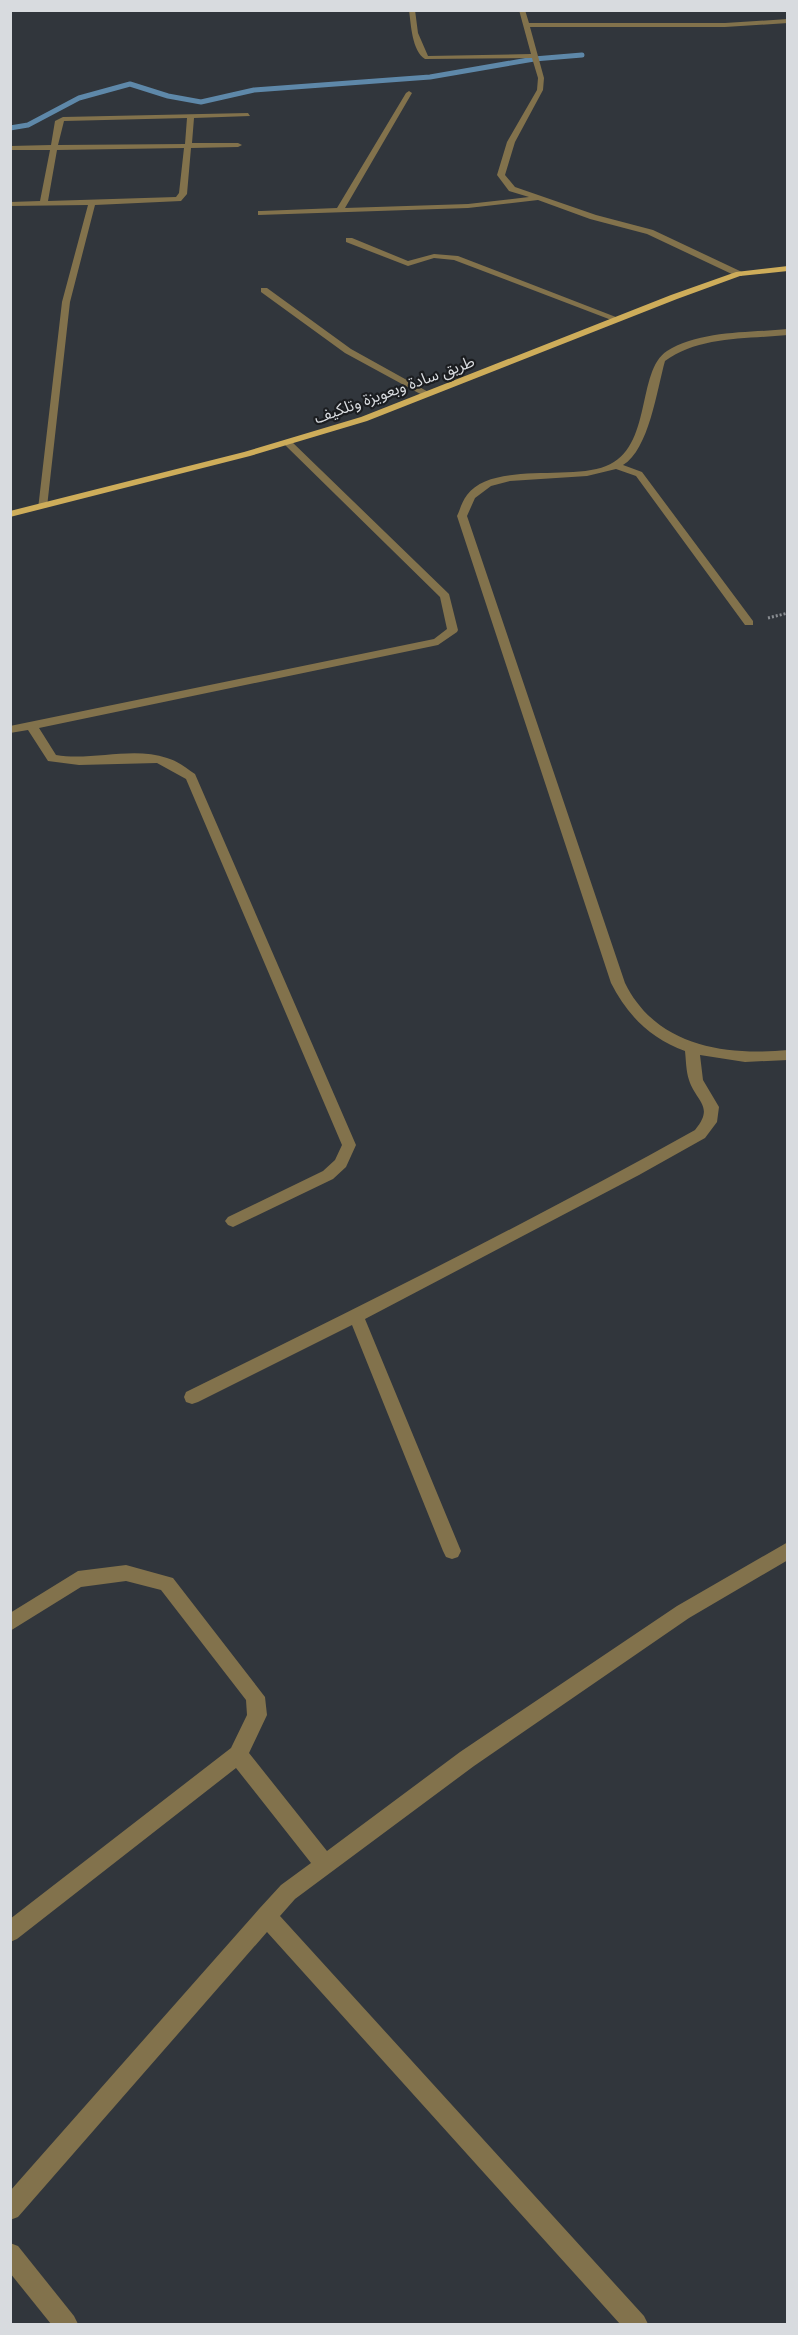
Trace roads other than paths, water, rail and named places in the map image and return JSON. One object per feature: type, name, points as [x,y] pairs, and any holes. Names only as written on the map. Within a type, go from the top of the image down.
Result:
[{"type":"main road","name":"طريق سادة وبعويزة وتلكيف","points":[[10,514],[287,442],[364,419],[616,319],[739,274],[785,268]]},
{"type":"street","points":[[412,10],[415,33],[423,56],[427,58],[533,57]]},
{"type":"street","points":[[522,10],[533,57],[541,78],[540,90],[512,142],[501,175],[512,189],[538,199],[650,232],[739,274]]},
{"type":"street","points":[[525,25],[725,25],[768,20],[788,21]]},
{"type":"street","points":[[340,210],[409,93]]},
{"type":"street","points":[[44,203],[59,121],[63,119],[248,115]]},
{"type":"street","points":[[10,204],[178,199],[183,194],[190,116]]},
{"type":"street","points":[[10,148],[238,145]]},
{"type":"street","points":[[261,213],[468,206],[538,199]]},
{"type":"street","points":[[42,507],[66,302],[92,202]]},
{"type":"street","points":[[349,240],[408,264],[434,256],[455,258],[616,319]]},
{"type":"street","points":[[264,290],[348,351],[427,394]]},
{"type":"street","points":[[788,332],[691,344],[667,354],[661,360],[635,445],[626,460],[617,466],[589,472],[497,481],[473,495],[465,504],[462,516],[618,983],[631,1006],[667,1039],[692,1048],[722,1055],[755,1058],[788,1055]]},
{"type":"street","points":[[10,730],[438,642],[453,630],[445,596],[287,442]]},
{"type":"street","points":[[617,466],[639,474],[748,623]]},
{"type":"street","points":[[32,726],[52,758],[72,762],[159,759],[177,766],[191,777],[349,1145],[341,1163],[328,1175],[233,1221]]},
{"type":"street","points":[[192,1396],[356,1316],[700,1134],[710,1122],[712,1107],[696,1080],[692,1048]]},
{"type":"street","points":[[356,1316],[452,1551]]},
{"type":"street","points":[[10,2210],[288,1892],[467,1759],[673,1619],[788,1550]]},
{"type":"street","points":[[10,1623],[78,1579],[126,1573],[167,1584],[255,1697],[257,1715],[238,1755],[10,1932]]},
{"type":"street","points":[[238,1755],[325,1865]]},
{"type":"street","points":[[266,1916],[636,2325]]},
{"type":"street","points":[[10,2254],[66,2325]]},
{"type":"waterway","points":[[10,128],[28,125],[79,98],[130,84],[168,96],[201,102],[254,90],[430,77],[534,59],[582,55]]}]
